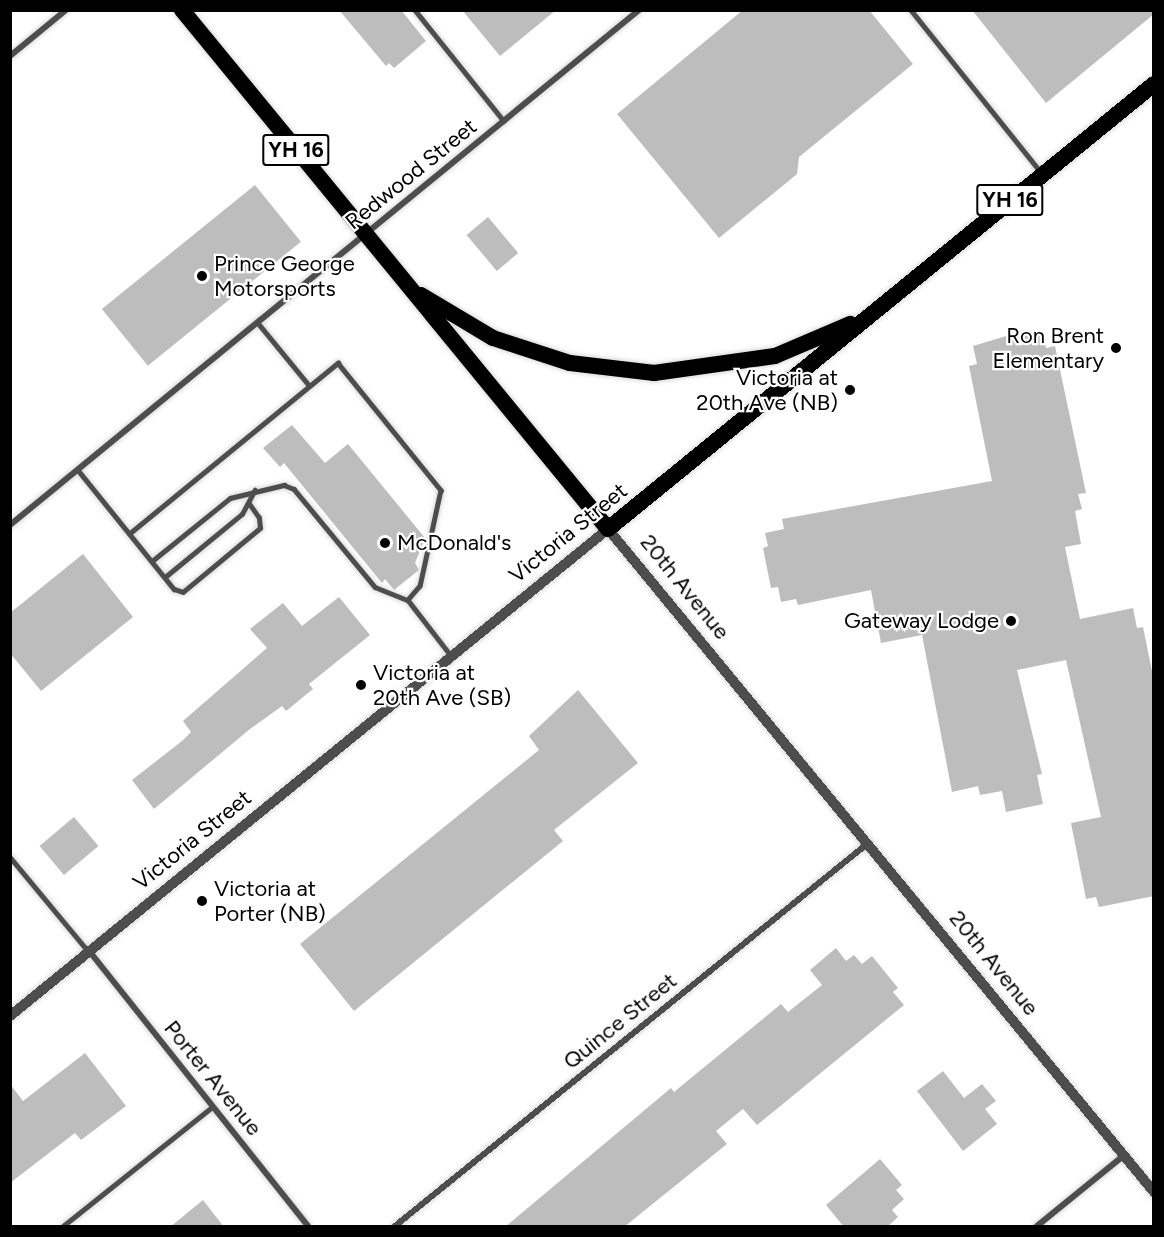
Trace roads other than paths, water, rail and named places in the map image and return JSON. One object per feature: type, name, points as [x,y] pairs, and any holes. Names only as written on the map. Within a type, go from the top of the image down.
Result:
[{"type":"highway","name":"20th Avenue","points":[[182,10],[608,529]]},
{"type":"highway","name":"Victoria Street","points":[[608,529],[1154,84]]},
{"type":"highway","points":[[411,289],[493,338],[570,363],[654,374],[775,356],[868,316]]},
{"type":"street","points":[[10,56],[66,10]]},
{"type":"street","name":"Redwood Street","points":[[10,525],[639,10]]},
{"type":"street","name":"Victoria Street","points":[[10,1016],[608,529]]},
{"type":"street","name":"20th Avenue","points":[[608,529],[1154,1192]]},
{"type":"street","name":"Quince Street","points":[[395,1227],[867,844]]},
{"type":"street","name":"Porter Avenue","points":[[90,952],[308,1227]]},
{"type":"street","points":[[1037,1227],[1124,1156]]},
{"type":"lane","points":[[415,10],[504,121]]},
{"type":"lane","points":[[913,11],[1043,173]]},
{"type":"lane","points":[[258,322],[309,385]]},
{"type":"lane","points":[[130,534],[331,366],[344,366],[441,490],[420,586],[408,600]]},
{"type":"lane","points":[[78,470],[174,589],[189,589],[244,544],[260,524],[250,505]]},
{"type":"lane","points":[[152,561],[230,498],[268,485],[294,489],[375,587],[408,600],[452,657]]},
{"type":"lane","points":[[165,577],[250,505],[255,490]]},
{"type":"lane","points":[[10,857],[90,952]]},
{"type":"lane","points":[[63,1227],[212,1107]]},
{"type":"place","name":"Prince George Motorsports","points":[[202,276]]},
{"type":"place","name":"Ron Brent Elementary","points":[[1116,348]]},
{"type":"place","name":"Victoria at 20th Ave (NB)","points":[[850,390]]},
{"type":"place","name":"McDonald's","points":[[385,543]]},
{"type":"place","name":"Gateway Lodge","points":[[1011,621]]},
{"type":"place","name":"Victoria at 20th Ave (SB)","points":[[361,685]]},
{"type":"place","name":"Victoria at Porter (NB)","points":[[202,901]]}]
